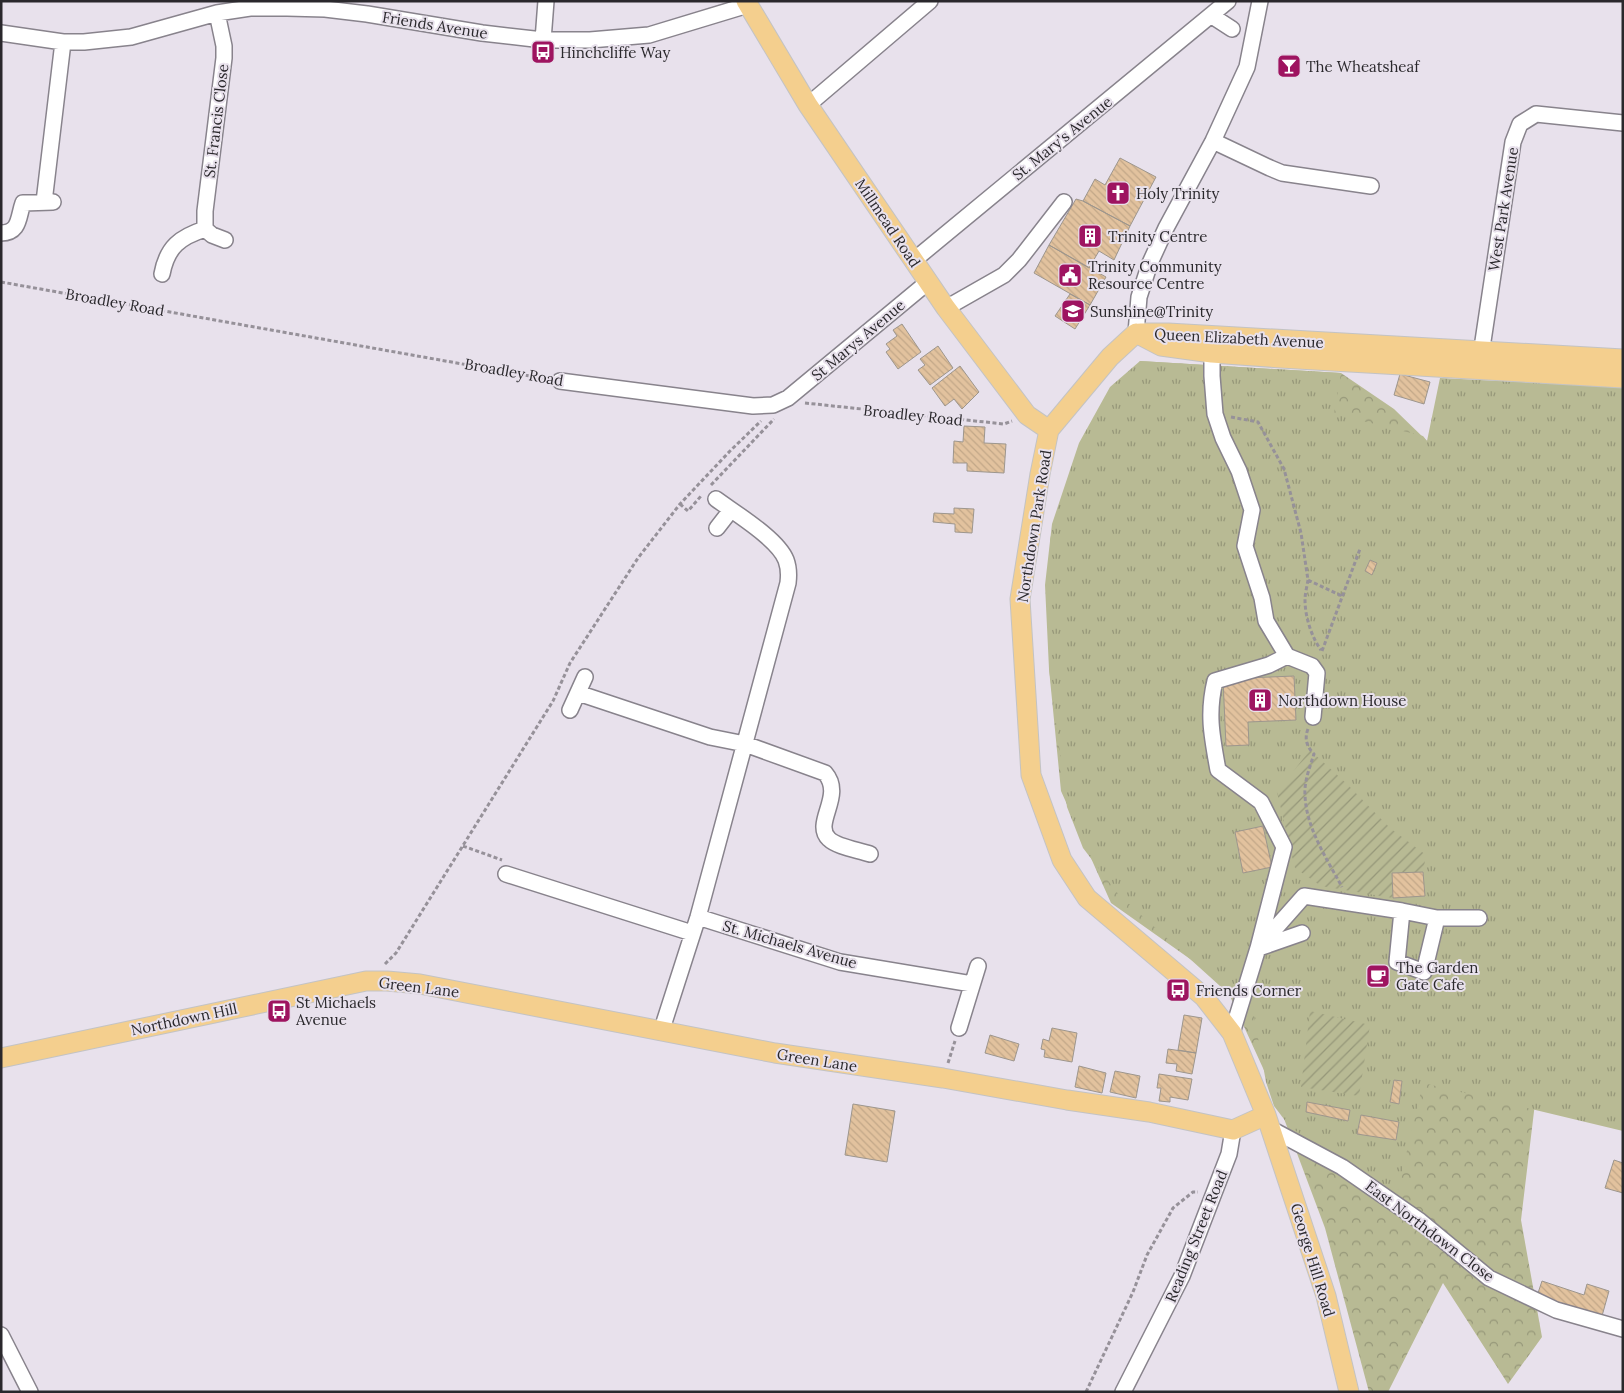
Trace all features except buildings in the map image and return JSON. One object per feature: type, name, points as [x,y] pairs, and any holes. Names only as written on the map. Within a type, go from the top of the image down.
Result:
[{"type":"main road","name":"Millmead Road","points":[[747,3],[808,106],[946,308],[1027,415],[1050,430]]},
{"type":"main road","name":"Queen Elizabeth Avenue","points":[[1136,333],[1161,346],[1212,353],[1282,349]]},
{"type":"main road","name":"Queen Elizabeth Avenue","points":[[1136,333],[1168,333],[1282,349],[1480,361],[1623,378]]},
{"type":"main road","name":"Northdown Park Road","points":[[1136,333],[1110,357],[1050,430],[1040,474],[1020,599],[1031,775],[1062,860],[1087,898],[1204,997],[1232,1033],[1269,1122]]},
{"type":"main road","name":"Queen Elizabeth Avenue","points":[[1480,361],[1623,359]]},
{"type":"main road","name":"Green Lane","points":[[366,981],[420,984],[775,1053],[1150,1112],[1234,1130]]},
{"type":"main road","name":"Northdown Hill","points":[[1,1058],[366,981]]},
{"type":"main road","points":[[1234,1130],[1269,1122]]},
{"type":"main road","name":"George Hill Road","points":[[1269,1122],[1326,1296],[1349,1392]]},
{"type":"street","points":[[543,40],[546,1]]},
{"type":"street","points":[[808,106],[930,1]]},
{"type":"street","name":"St. Mary's Avenue","points":[[913,261],[1228,1]]},
{"type":"street","points":[[1136,333],[1139,297],[1150,263],[1166,228],[1213,141],[1247,67],[1260,1]]},
{"type":"street","name":"Friends Avenue","points":[[1,34],[63,42],[84,42],[132,37],[217,13],[250,8],[287,8],[367,14],[543,40],[590,40],[648,35],[747,3]]},
{"type":"street","name":"St. Francis Close","points":[[205,229],[205,211],[224,58],[224,46],[217,13]]},
{"type":"street","points":[[1212,16],[1232,29]]},
{"type":"street","points":[[1,234],[11,232],[16,228],[23,203],[49,202],[63,42]]},
{"type":"street","name":"West Park Avenue","points":[[1480,361],[1513,142],[1520,124],[1536,114],[1623,122]]},
{"type":"street","points":[[1213,141],[1282,172],[1371,186]]},
{"type":"street","points":[[946,308],[1004,275],[1019,260],[1064,202]]},
{"type":"street","points":[[162,274],[168,254],[190,234],[205,229],[212,235],[225,240]]},
{"type":"street","name":"St Marys Avenue","points":[[788,398],[928,282]]},
{"type":"street","points":[[1212,353],[1215,414],[1223,438],[1240,471],[1252,510],[1245,546],[1262,598],[1266,620],[1287,656],[1312,666],[1316,673],[1312,717]]},
{"type":"street","name":"Broadley Road","points":[[560,381],[753,406],[773,404],[788,398]]},
{"type":"street","points":[[661,1032],[698,917],[788,584],[789,572],[786,559],[778,548],[769,538],[716,499]]},
{"type":"street","points":[[717,528],[731,510]]},
{"type":"street","points":[[1232,1033],[1258,948],[1284,848],[1261,802],[1218,770],[1210,727],[1212,695],[1215,681],[1269,665],[1287,656]]},
{"type":"street","points":[[570,710],[585,677]]},
{"type":"street","points":[[578,693],[710,737],[745,744],[825,772],[831,780],[833,790],[823,827],[829,839],[841,845],[870,854]]},
{"type":"street","points":[[506,874],[692,933]]},
{"type":"street","points":[[1258,948],[1304,896],[1437,918],[1479,918]]},
{"type":"street","points":[[1402,911],[1397,962],[1424,972],[1437,918]]},
{"type":"street","name":"St. Michaels Avenue","points":[[698,917],[840,962],[972,984]]},
{"type":"street","points":[[1258,948],[1302,933]]},
{"type":"street","points":[[959,1028],[978,966]]},
{"type":"street","name":"East Northdown Close","points":[[1269,1122],[1342,1167],[1420,1221],[1489,1278],[1556,1310],[1623,1329]]},
{"type":"street","name":"Reading Street Road","points":[[1123,1392],[1182,1276],[1215,1194],[1229,1154],[1234,1130]]},
{"type":"street","points":[[1,1335],[30,1392]]},
{"type":"path","name":"Broadley Road","points":[[1,282],[560,381]]},
{"type":"path","name":"Broadley Road","points":[[788,398],[806,404],[1004,424],[1027,415]]},
{"type":"path","points":[[680,504],[688,511],[779,413],[788,398]]},
{"type":"path","points":[[1215,414],[1258,422],[1284,469],[1301,534],[1308,580],[1305,600],[1308,615],[1315,642],[1322,651],[1360,549]]},
{"type":"path","points":[[1308,580],[1342,596]]},
{"type":"path","points":[[1312,717],[1306,734],[1307,748],[1314,754],[1307,776],[1305,795],[1311,827],[1350,904]]},
{"type":"path","points":[[463,846],[510,862],[506,874]]},
{"type":"path","points":[[943,1078],[959,1028]]},
{"type":"path","points":[[1086,1392],[1133,1292],[1147,1255],[1173,1208],[1193,1192],[1215,1194]]},
{"type":"green space","points":[[1140,361],[1341,373],[1394,409],[1427,441],[1535,1103],[1521,1220],[1542,1337],[1508,1384],[1443,1283],[1388,1392],[1369,1392],[1325,1228],[1274,1092],[1224,983],[1111,903],[1061,791],[1049,669],[1050,540],[1052,531]]},
{"type":"green space","points":[[1140,361],[1341,373],[1334,414],[1423,436],[1427,441],[1440,378],[1623,387],[1623,1131],[1423,1083],[1396,1197],[1290,1127],[1274,1106],[1266,1082],[1253,1010],[1220,986],[1119,895],[1083,848],[1067,807],[1049,669],[1045,585],[1052,524],[1079,443],[1110,387]]},
{"type":"green space","points":[[1310,750],[1390,828],[1426,855],[1423,872],[1392,873],[1393,898],[1321,886],[1295,868],[1277,792]]},
{"type":"green space","points":[[1310,1011],[1370,1025],[1359,1096],[1301,1087]]},
{"type":"place","name":"Hinchcliffe Way","points":[[543,52]]},
{"type":"place","name":"The Wheatsheaf","points":[[1289,66]]},
{"type":"place","name":"Holy Trinity","points":[[1118,193]]},
{"type":"place","name":"Trinity Centre","points":[[1090,236]]},
{"type":"place","name":"Trinity Community Resource Centre","points":[[1070,275]]},
{"type":"place","name":"Sunshine@Trinity","points":[[1073,311]]},
{"type":"place","name":"Northdown House","points":[[1260,700]]},
{"type":"place","name":"The Garden Gate Cafe","points":[[1378,976]]},
{"type":"place","name":"Friends Corner","points":[[1178,990]]},
{"type":"place","name":"St Michaels Avenue","points":[[279,1011]]}]
